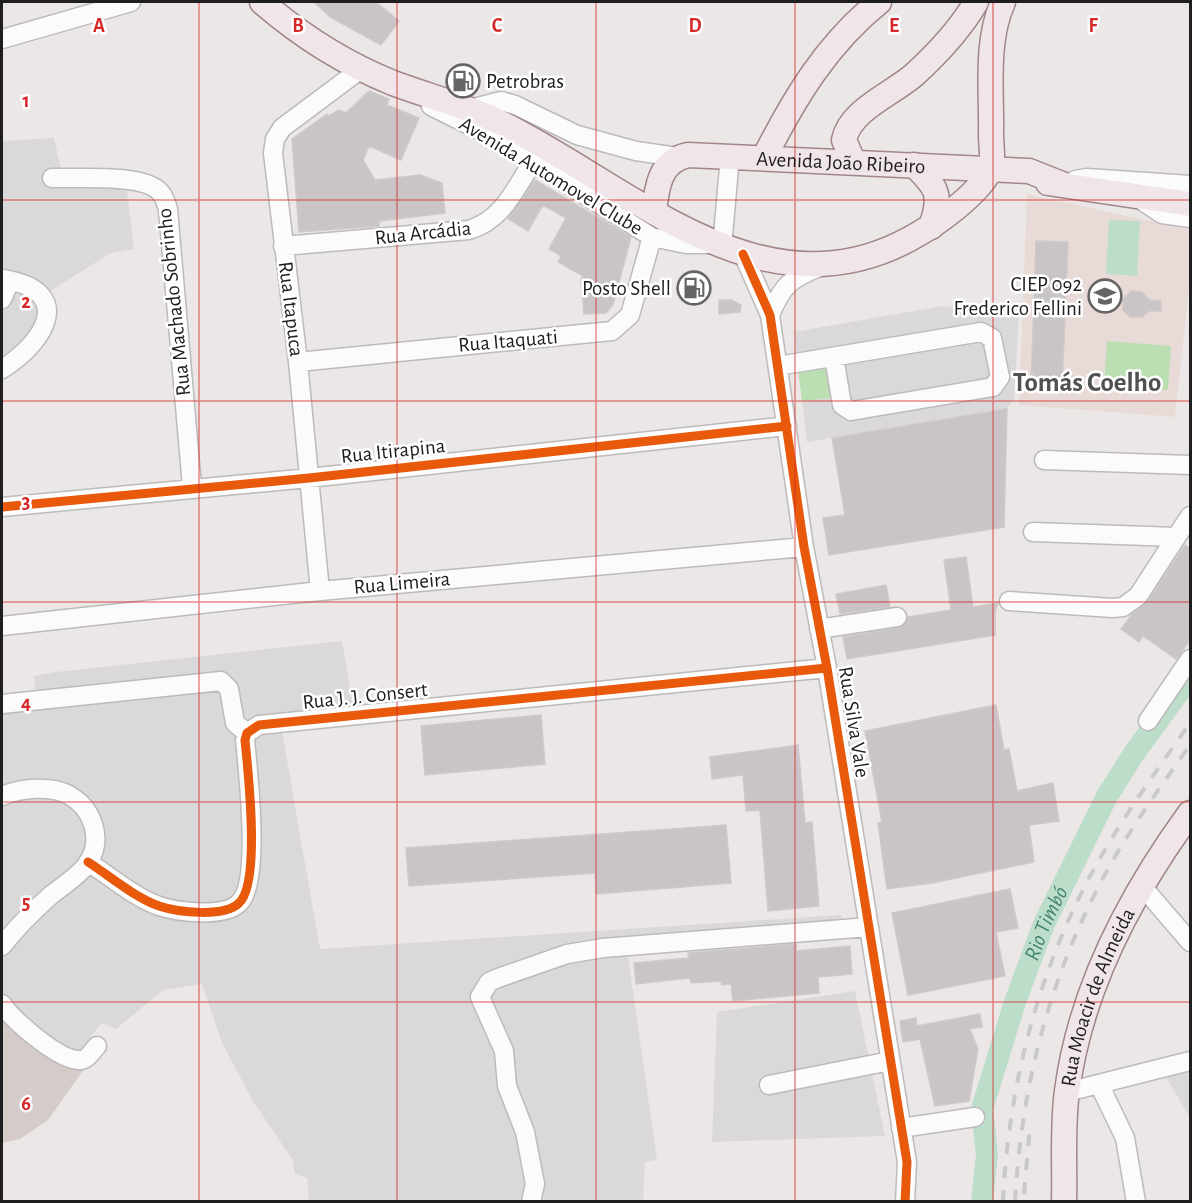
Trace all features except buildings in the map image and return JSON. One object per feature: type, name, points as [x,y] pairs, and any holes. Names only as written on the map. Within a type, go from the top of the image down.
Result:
[{"type":"main road","points":[[262,2],[314,41],[361,69],[498,121],[654,211],[727,248],[775,262],[822,266],[861,260],[887,251],[931,227],[968,197],[991,169],[993,32],[1003,2]]},
{"type":"main road","points":[[765,156],[785,117],[830,48],[879,2]]},
{"type":"main road","points":[[853,161],[844,140],[852,123],[940,51],[966,19],[976,2]]},
{"type":"main road","name":"Avenida João Ribeiro","points":[[677,157],[688,154],[765,156],[1029,171],[1062,184]]},
{"type":"main road","points":[[654,211],[656,187],[661,174],[677,157]]},
{"type":"main road","points":[[914,165],[931,182],[937,194],[937,211],[931,227]]},
{"type":"main road","name":"Avenida João Ribeiro","points":[[968,197],[984,188],[1004,182],[1062,184],[1138,198],[1186,199]]},
{"type":"main road","name":"Rua Moacir de Almeida","points":[[1064,1202],[1067,1092],[1085,1015],[1099,975],[1142,886],[1191,813]]},
{"type":"street","points":[[2,39],[131,2]]},
{"type":"street","name":"Rua Itapuca","points":[[320,591],[298,362],[273,153],[275,140],[289,122],[361,69]]},
{"type":"street","name":"Avenida Automovel Clube","points":[[394,83],[429,105],[491,136],[652,237],[686,244],[727,248]]},
{"type":"street","points":[[470,110],[501,101],[515,105],[578,135],[636,152],[677,157]]},
{"type":"street","points":[[727,248],[730,156]]},
{"type":"street","name":"Rua Arcádia","points":[[283,246],[469,231],[484,225],[503,208],[532,163]]},
{"type":"street","points":[[1186,199],[1191,170]]},
{"type":"street","name":"Rua Machado Sobrinho","points":[[52,178],[137,181],[151,185],[165,200],[168,209],[192,488]]},
{"type":"street","name":"Avenida João Ribeiro","points":[[1062,184],[1087,178],[1186,199]]},
{"type":"street","name":"Rua Itaquati","points":[[298,362],[612,332],[630,315],[652,237]]},
{"type":"street","name":"Rua Silva Vale","points":[[727,248],[770,315],[804,548],[827,668],[901,1128],[908,1176],[905,1202]]},
{"type":"street","points":[[770,315],[777,297],[792,279],[822,266]]},
{"type":"street","points":[[2,299],[6,280],[23,284],[39,293],[47,310],[42,332],[31,348],[2,369]]},
{"type":"street","points":[[778,366],[981,332],[992,338],[1000,377],[993,387],[851,411],[842,405],[834,357]]},
{"type":"street","name":"Rua Itirapina","points":[[2,507],[309,478],[787,426]]},
{"type":"street","points":[[1044,460],[1191,465]]},
{"type":"street","points":[[1009,601],[1123,607],[1138,596],[1191,516]]},
{"type":"street","points":[[1033,532],[1176,537]]},
{"type":"street","name":"Rua Limeira","points":[[2,626],[320,591],[804,548]]},
{"type":"street","points":[[819,629],[897,617]]},
{"type":"street","points":[[1148,721],[1191,659]]},
{"type":"street","name":"Rua J. J. Consert","points":[[247,733],[259,725],[827,668]]},
{"type":"street","points":[[2,704],[221,681],[229,688],[235,723],[247,733],[245,740],[249,796],[250,876],[247,892],[239,903],[230,909],[195,913],[159,906],[88,862]]},
{"type":"street","points":[[2,796],[23,790],[52,790],[67,794],[80,803],[95,827],[95,842],[88,862],[31,915],[2,946]]},
{"type":"street","points":[[1142,886],[1191,942]]},
{"type":"street","points":[[531,1202],[535,1184],[525,1132],[507,1086],[504,1051],[480,997],[489,982],[567,954],[603,948],[869,927]]},
{"type":"street","points":[[2,1004],[43,1042],[77,1060],[84,1059],[97,1046]]},
{"type":"street","points":[[769,1084],[890,1061]]},
{"type":"street","points":[[1067,1092],[1191,1061]]},
{"type":"street","points":[[1099,1084],[1125,1138],[1136,1202]]},
{"type":"street","points":[[901,1128],[975,1117]]},
{"type":"shaded area","points":[[54,138],[63,178],[126,183],[134,249],[111,253],[50,291],[2,272],[2,141]]},
{"type":"shaded area","name":"CIEP 092 Frederico Fellini","points":[[1027,194],[1190,230],[1190,278],[1175,417],[1019,405]]},
{"type":"shaded area","points":[[1109,220],[1140,221],[1137,276],[1106,274]]},
{"type":"shaded area","points":[[13,292],[29,293],[38,306],[38,323],[24,347],[2,365],[2,305]]},
{"type":"shaded area","points":[[942,306],[1019,312],[1014,398],[1007,409],[807,442],[794,332]]},
{"type":"shaded area","points":[[342,641],[353,704],[279,714],[320,949],[841,915],[844,921],[626,943],[657,1160],[645,1162],[643,1201],[309,1201],[307,1178],[295,1174],[292,1159],[253,1101],[222,1043],[202,984],[163,990],[116,1029],[102,1023],[71,1060],[2,1005],[2,699],[36,695],[34,676],[56,672]]},
{"type":"shaded area","points":[[855,991],[885,1136],[712,1142],[717,1012]]},
{"type":"shaded area","points":[[2,1017],[30,1044],[68,1061],[89,1062],[48,1120],[20,1139],[2,1143]]},
{"type":"shaded area","points":[[1190,1071],[1190,1118],[1166,1077]]},
{"type":"green space","points":[[1107,341],[1171,346],[1168,390],[1104,386]]},
{"type":"green space","points":[[827,365],[831,398],[802,401],[798,368]]},
{"type":"waterway","name":"Rio Timbó","points":[[982,1202],[987,1154],[982,1109],[1015,1002],[1044,924],[1107,796],[1135,752],[1190,677]]},
{"type":"railway","points":[[1003,1202],[1006,1158],[1020,1072],[1030,1029],[1058,946],[1075,906],[1106,848],[1190,723]]},
{"type":"railway","points":[[1015,1202],[1018,1159],[1031,1076],[1041,1035],[1067,955],[1084,916],[1123,843],[1190,745]]},
{"type":"railway","points":[[1024,1194],[1030,1126]]},
{"type":"cycle path","points":[[743,254],[770,315],[804,547],[827,668],[907,1162],[905,1202]]},
{"type":"cycle path","points":[[2,507],[309,478],[787,426]]},
{"type":"cycle path","points":[[88,862],[122,886],[159,906],[188,912],[212,912],[223,911],[239,903],[246,892],[251,851],[245,740],[247,733],[259,725],[827,668]]},
{"type":"place","name":"Petrobras","points":[[463,81]]},
{"type":"place","name":"Posto Shell","points":[[694,288]]},
{"type":"place","name":"CIEP 092 Frederico Fellini","points":[[1105,296]]},
{"type":"district","name":"Tomás Coelho","points":[[1087,382]]}]
